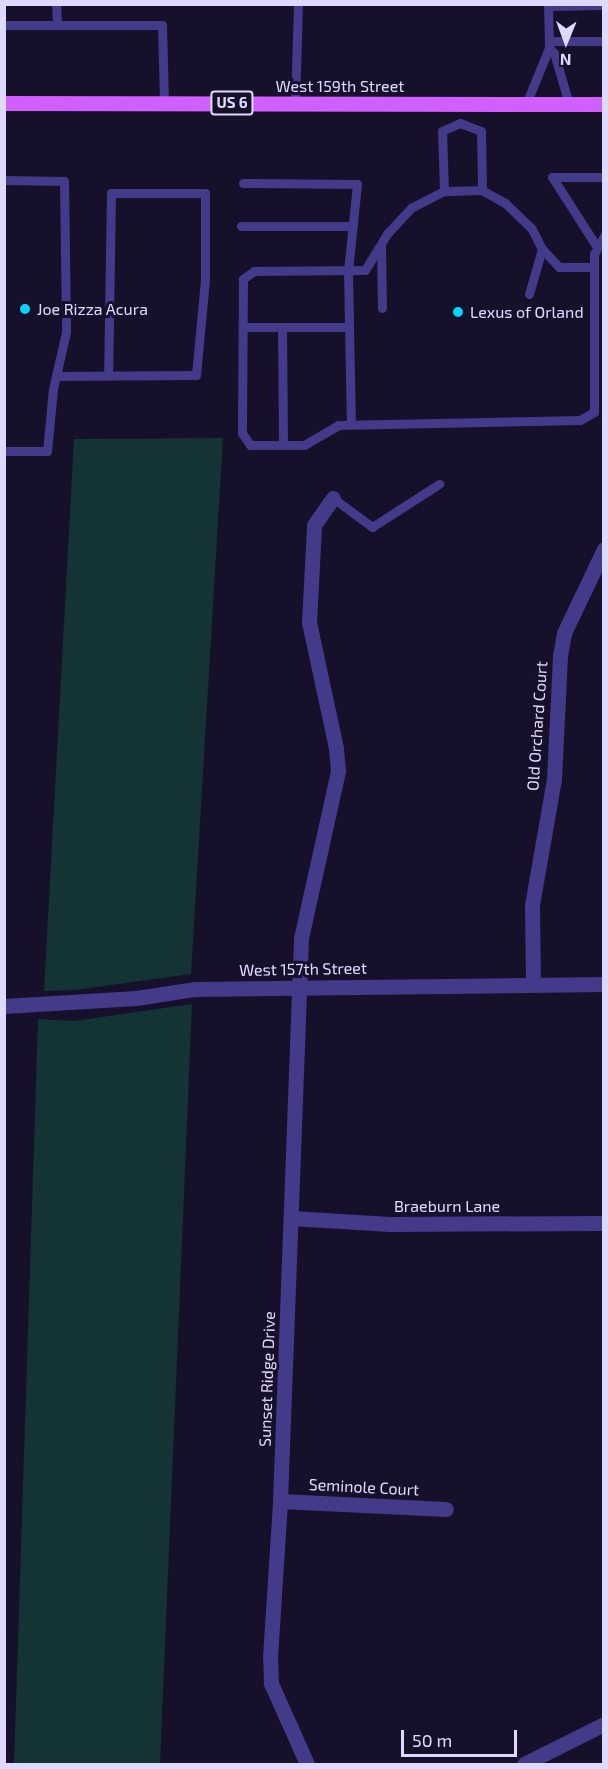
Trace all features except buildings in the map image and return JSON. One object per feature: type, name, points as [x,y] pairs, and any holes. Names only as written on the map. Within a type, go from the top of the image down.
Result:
[{"type":"main road","name":"West 159th Street","points":[[4,103],[603,104]]},
{"type":"street","name":"Sunset Ridge Drive","points":[[307,1764],[271,1683],[303,921],[338,771],[336,748],[309,622],[314,525],[333,498]]},
{"type":"street","name":"Old Orchard Court","points":[[532,985],[532,905],[554,779],[560,656],[564,633],[603,549]]},
{"type":"street","name":"West 157th Street","points":[[4,1006],[136,998],[195,989],[603,984]]},
{"type":"street","name":"Braeburn Lane","points":[[291,1218],[390,1224],[603,1223]]},
{"type":"street","name":"Seminole Court","points":[[280,1501],[446,1509]]},
{"type":"street","points":[[524,1764],[603,1724]]},
{"type":"lane","points":[[56,4],[57,25]]},
{"type":"lane","points":[[295,104],[297,4]]},
{"type":"lane","points":[[526,104],[549,45],[548,5],[603,5]]},
{"type":"lane","points":[[4,25],[162,25],[164,103]]},
{"type":"lane","points":[[549,45],[603,41]]},
{"type":"lane","points":[[549,45],[554,53],[569,104]]},
{"type":"lane","points":[[460,104],[460,123]]},
{"type":"lane","points":[[444,191],[442,131],[460,123],[481,131],[482,190]]},
{"type":"lane","points":[[597,247],[552,177],[603,177]]},
{"type":"lane","points":[[4,180],[64,181],[66,332],[56,376],[47,451],[4,451]]},
{"type":"lane","points":[[243,183],[357,184],[348,271],[351,424]]},
{"type":"lane","points":[[594,267],[559,267],[542,249],[532,229],[505,203],[482,190],[444,191],[411,208],[387,234],[365,270],[254,271],[243,279],[242,433],[250,445],[304,445],[338,424],[580,420],[594,412],[599,400],[599,286],[594,267],[594,254],[603,236]]},
{"type":"lane","points":[[56,376],[196,375],[205,279],[205,193],[111,193],[108,375]]},
{"type":"lane","points":[[241,226],[353,226]]},
{"type":"lane","points":[[381,244],[382,308]]},
{"type":"lane","points":[[529,294],[542,249]]},
{"type":"lane","points":[[243,327],[349,327]]},
{"type":"lane","points":[[282,327],[284,445]]},
{"type":"lane","points":[[333,498],[372,527],[439,484]]},
{"type":"green space","points":[[223,438],[191,974],[75,990],[44,991],[74,439]]},
{"type":"green space","points":[[192,1004],[160,1764],[14,1764],[38,1019],[74,1021]]},
{"type":"place","name":"Joe Rizza Acura","points":[[25,309]]},
{"type":"place","name":"Lexus of Orland","points":[[458,312]]}]
